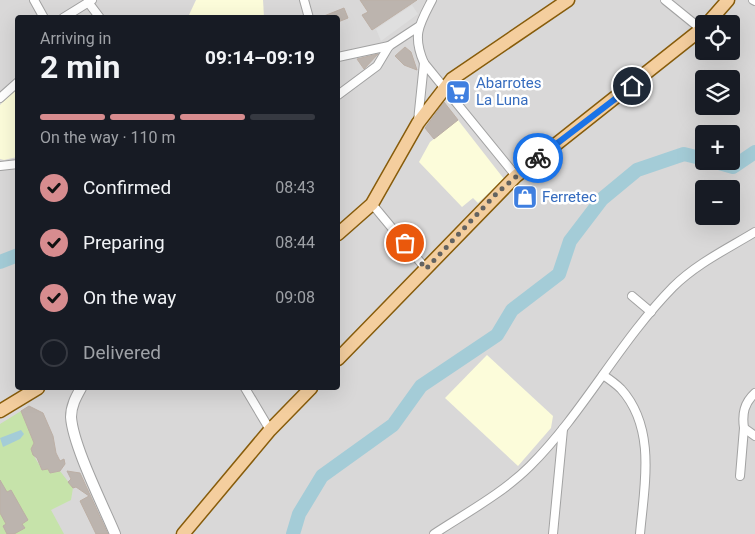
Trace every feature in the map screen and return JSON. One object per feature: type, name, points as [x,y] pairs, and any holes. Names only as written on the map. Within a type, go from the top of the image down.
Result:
[{"type":"main road","points":[[340,232],[372,204],[418,123],[444,87],[455,77],[568,0]]},
{"type":"main road","points":[[715,15],[728,0]]},
{"type":"main road","points":[[340,357],[516,176],[695,34]]},
{"type":"main road","points":[[0,411],[35,390]]},
{"type":"main road","points":[[183,534],[270,430],[309,390]]},
{"type":"street","points":[[34,0],[42,15]]},
{"type":"street","points":[[305,0],[308,15]]},
{"type":"street","points":[[432,0],[418,27],[417,44],[424,63],[516,176]]},
{"type":"street","points":[[665,0],[695,21]]},
{"type":"street","points":[[68,15],[90,1],[98,15]]},
{"type":"street","points":[[340,57],[389,46],[418,27]]},
{"type":"street","points":[[400,39],[417,44]]},
{"type":"street","points":[[340,94],[377,66],[384,58],[389,46]]},
{"type":"street","points":[[418,123],[424,63]]},
{"type":"street","points":[[0,98],[15,85]]},
{"type":"street","points":[[0,166],[15,164]]},
{"type":"street","points":[[372,204],[426,269]]},
{"type":"street","points":[[434,534],[523,473],[563,428],[651,312],[687,275],[755,232]]},
{"type":"street","points":[[632,296],[651,312]]},
{"type":"street","points":[[603,374],[621,390],[637,414],[643,434],[646,464],[640,534]]},
{"type":"street","points":[[80,390],[72,406],[71,418],[80,449],[115,534]]},
{"type":"street","points":[[246,390],[270,430]]},
{"type":"street","points":[[740,476],[745,406],[755,393]]},
{"type":"street","points":[[552,534],[563,428]]},
{"type":"street","points":[[744,428],[755,436]]},
{"type":"shaded area","points":[[0,0],[755,0],[755,534],[0,534]]},
{"type":"shaded area","points":[[196,0],[263,0],[264,15],[189,15]]},
{"type":"shaded area","points":[[412,5],[418,14],[381,41],[376,29]]},
{"type":"shaded area","points":[[15,89],[15,157],[4,160],[0,159],[0,105]]},
{"type":"shaded area","points":[[458,120],[504,179],[478,203],[473,198],[462,207],[419,162],[430,142]]},
{"type":"shaded area","points":[[487,355],[553,416],[551,428],[518,466],[445,398]]},
{"type":"green space","points":[[21,411],[34,443],[33,453],[42,470],[48,469],[51,473],[60,471],[73,488],[71,500],[51,510],[64,534],[0,534],[0,424]]},
{"type":"water","points":[[21,430],[24,434],[20,439],[3,447],[0,438]]},
{"type":"building","points":[[360,0],[417,0],[372,30],[362,15],[368,12]]},
{"type":"building","points":[[344,8],[348,18],[340,21],[340,15],[326,15]]},
{"type":"building","points":[[405,47],[411,52],[417,70],[404,65],[395,56]]},
{"type":"building","points":[[378,54],[364,69],[357,59]]},
{"type":"building","points":[[444,102],[458,120],[434,139],[425,128]]},
{"type":"building","points":[[29,406],[43,413],[53,436],[56,453],[60,461],[64,459],[65,464],[60,471],[50,473],[48,469],[42,470],[37,458],[33,455],[31,449],[34,443],[21,411]]},
{"type":"building","points":[[67,471],[80,473],[108,534],[96,534],[80,501],[89,496],[76,487],[73,488],[68,482],[71,479]]},
{"type":"building","points":[[0,480],[7,492],[11,490],[28,520],[22,524],[25,528],[14,534],[7,534],[3,526],[6,524],[0,513]]},
{"type":"waterway","points":[[740,162],[755,152]]},
{"type":"waterway","points":[[293,534],[299,514],[322,476],[393,425],[421,386],[497,335],[512,310],[559,274],[570,241],[602,199],[637,170],[684,154],[695,157]]},
{"type":"waterway","points":[[0,262],[15,256]]},
{"type":"way so far","points":[[405,243],[426,269],[497,193],[538,158]]},
{"type":"place","name":"Abarrotes La Luna","points":[[458,92]]},
{"type":"place","name":"Ferretec","points":[[525,197]]},
{"type":"route","points":[[538,158],[632,86]]}]
